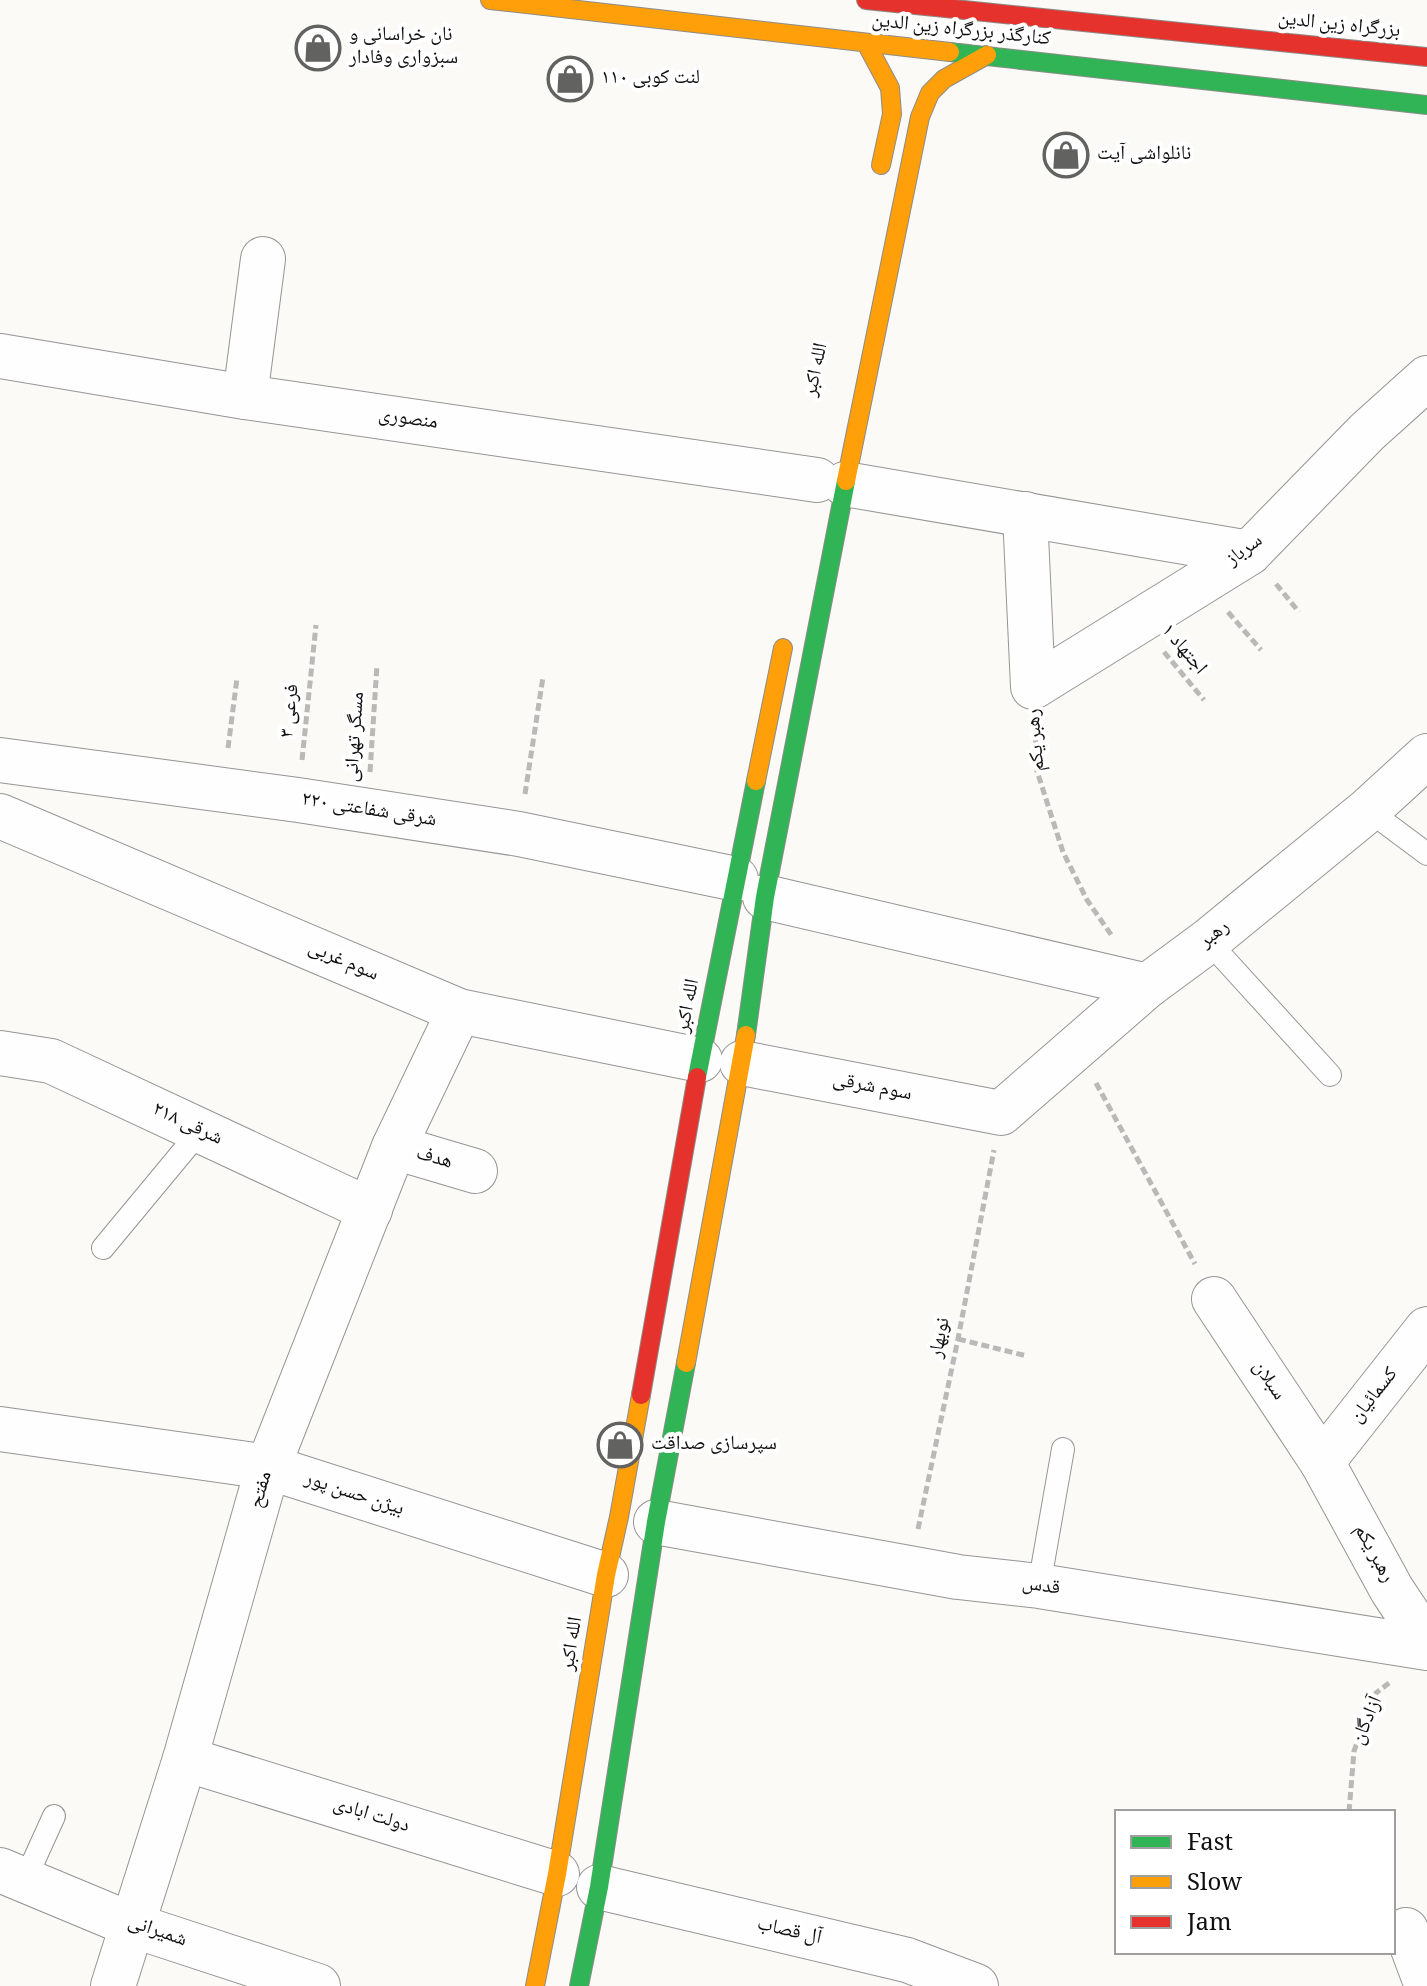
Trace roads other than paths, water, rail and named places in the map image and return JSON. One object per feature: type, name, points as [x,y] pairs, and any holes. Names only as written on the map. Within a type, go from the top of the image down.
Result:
[{"type":"main road","name":"کنارگذر بزرگراه زین الدین","points":[[490,0],[1427,105]]},
{"type":"main road","name":"بزرگراه زین الدین","points":[[866,0],[1427,57]]},
{"type":"main road","points":[[866,43],[890,88],[892,114],[876,190]]},
{"type":"main road","points":[[579,1986],[578,1880],[638,1520],[824,481],[920,117],[930,93],[944,79],[987,55]]},
{"type":"main road","name":"الله اکبر","points":[[535,1986],[578,1880],[606,1575],[638,1520],[750,888],[786,633]]},
{"type":"street","points":[[245,397],[263,259]]},
{"type":"street","name":"منصوری","points":[[0,356],[245,397],[824,481]]},
{"type":"street","name":"سرباز","points":[[1033,687],[1249,553],[1367,432],[1427,378]]},
{"type":"street","points":[[824,481],[1249,553]]},
{"type":"street","name":"رهبر یکم","points":[[1025,514],[1033,687]]},
{"type":"street","name":"رهبر","points":[[1001,1113],[1147,986],[1208,941],[1368,810],[1427,756]]},
{"type":"street","name":"۲۲۰ شرقی شفاعتی","points":[[0,760],[298,800],[519,834],[1147,986]]},
{"type":"street","name":"سوم غربی","points":[[0,816],[459,1011],[721,1061]]},
{"type":"street","name":"مفتح","points":[[113,1986],[185,1759],[268,1467],[394,1147],[459,1011]]},
{"type":"street","name":"۲۱۸ شرقی","points":[[0,1053],[51,1061],[370,1210]]},
{"type":"street","name":"سوم شرقی","points":[[721,1061],[1001,1113]]},
{"type":"street","name":"هدف","points":[[394,1147],[475,1171]]},
{"type":"street","name":"سبلان","points":[[1214,1299],[1322,1462]]},
{"type":"street","name":"کسمائیان","points":[[1322,1462],[1427,1329]]},
{"type":"street","name":"بیژن حسن پور","points":[[0,1429],[268,1467],[606,1575]]},
{"type":"street","name":"رهبر یکم","points":[[1322,1462],[1392,1590],[1417,1656]]},
{"type":"street","name":"قدس","points":[[638,1520],[958,1577],[1039,1586],[1417,1656]]},
{"type":"street","name":"دولت ابادی","points":[[185,1759],[578,1880]]},
{"type":"street","name":"شمیرانی","points":[[13,1875],[132,1925],[318,1986]]},
{"type":"street","name":"آل قصاب","points":[[578,1880],[907,1960],[976,1986]]},
{"type":"street","points":[[1406,1930],[1427,1986]]},
{"type":"lane","points":[[1368,810],[1427,854]]},
{"type":"lane","points":[[1208,941],[1330,1075]]},
{"type":"lane","points":[[103,1248],[200,1131]]},
{"type":"lane","points":[[1039,1586],[1063,1449]]},
{"type":"lane","points":[[13,1875],[54,1816]]},
{"type":"place","name":"نان خراسانی و سبزواری وفادار","points":[[318,48]]},
{"type":"place","name":"لنت کوبی ۱۱۰","points":[[570,79]]},
{"type":"place","name":"نانلواشی آیت","points":[[1066,155]]},
{"type":"place","name":"سپرسازی صداقت","points":[[620,1445]]}]
